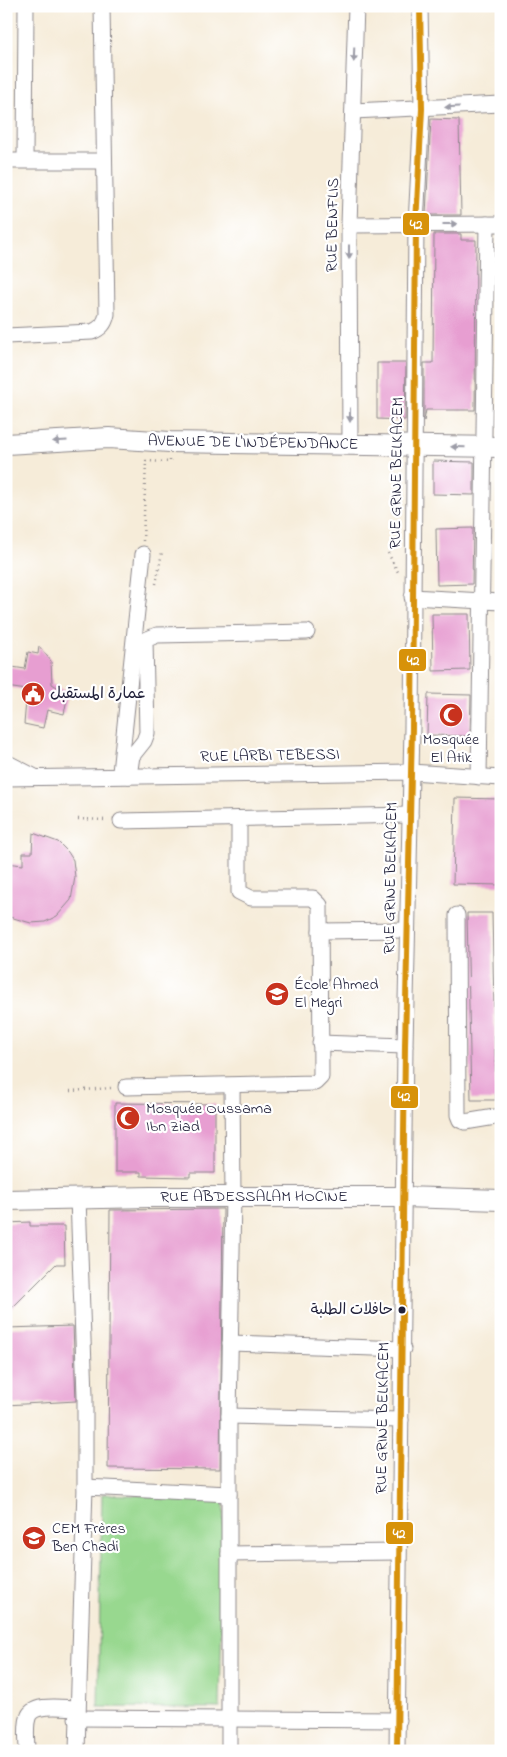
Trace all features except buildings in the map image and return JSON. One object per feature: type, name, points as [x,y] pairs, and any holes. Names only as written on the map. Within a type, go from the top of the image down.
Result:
[{"type":"main road","name":"AVENUE DE L'INDÉPENDANCE","points":[[6,444],[109,438],[170,442],[415,445],[493,448]]},
{"type":"main road","name":"RUE ABDESSALAM HOCINE","points":[[6,1200],[403,1197],[501,1200]]},
{"type":"street","points":[[25,160],[26,6]]},
{"type":"street","points":[[6,336],[92,332],[100,328],[105,322],[107,314],[102,6]]},
{"type":"street","name":"RUE BENFLIS","points":[[350,445],[349,225],[356,6]]},
{"type":"street","name":"RUE GRINE BELKACEM","points":[[397,1751],[399,1720],[398,1552],[403,1349],[405,1046],[411,772],[416,224],[422,110],[420,6]]},
{"type":"street","points":[[352,111],[422,110],[501,104]]},
{"type":"street","points":[[6,161],[104,161]]},
{"type":"street","points":[[349,225],[494,224],[493,448],[483,602],[479,777]]},
{"type":"street","points":[[124,776],[143,554]]},
{"type":"street","points":[[412,597],[501,602]]},
{"type":"street","points":[[124,776],[132,756],[144,741],[147,733],[145,640],[157,635],[307,632]]},
{"type":"street","name":"RUE LARBI TEBESSI","points":[[6,762],[39,778]]},
{"type":"street","name":"RUE LARBI TEBESSI","points":[[6,778],[411,772],[501,778]]},
{"type":"street","points":[[121,821],[410,815]]},
{"type":"street","points":[[126,1087],[232,1086],[317,1082],[321,1074],[320,905],[315,899],[251,898],[239,892],[239,819]]},
{"type":"street","points":[[457,915],[458,1117],[465,1122],[501,1116]]},
{"type":"street","points":[[320,931],[407,930]]},
{"type":"street","points":[[320,1043],[405,1046]]},
{"type":"street","points":[[230,1751],[228,1718],[228,1416],[233,1197],[232,1086]]},
{"type":"street","points":[[77,1751],[76,1713],[85,1487],[85,1395],[78,1198]]},
{"type":"street","points":[[230,1343],[403,1349]]},
{"type":"street","points":[[228,1416],[401,1420]]},
{"type":"street","points":[[85,1487],[229,1494]]},
{"type":"street","points":[[229,1554],[398,1552]]},
{"type":"street","points":[[27,1751],[28,1717],[32,1711],[38,1708],[76,1713],[228,1718],[399,1720]]},
{"type":"path","points":[[143,554],[146,461],[170,462],[170,442]]},
{"type":"path","points":[[78,819],[121,821]]},
{"type":"path","points":[[70,1091],[126,1087]]},
{"type":"green space","points":[[102,1494],[224,1499],[220,1708],[98,1707]]},
{"type":"transit line","name":"42","points":[[397,1751],[405,1046],[412,728],[416,224],[422,109],[420,6]]},
{"type":"place","name":"عمارة المستقبل","points":[[33,694]]},
{"type":"place","name":"Mosquée El Atik","points":[[451,715]]},
{"type":"place","name":"École Ahmed El Megri","points":[[277,994]]},
{"type":"place","name":"Mosquée Oussama Ibn Ziad","points":[[128,1118]]},
{"type":"place","name":"حافلات الطلبة","points":[[402,1310]]},
{"type":"place","name":"CEM Frères Ben Chadi","points":[[34,1538]]}]
